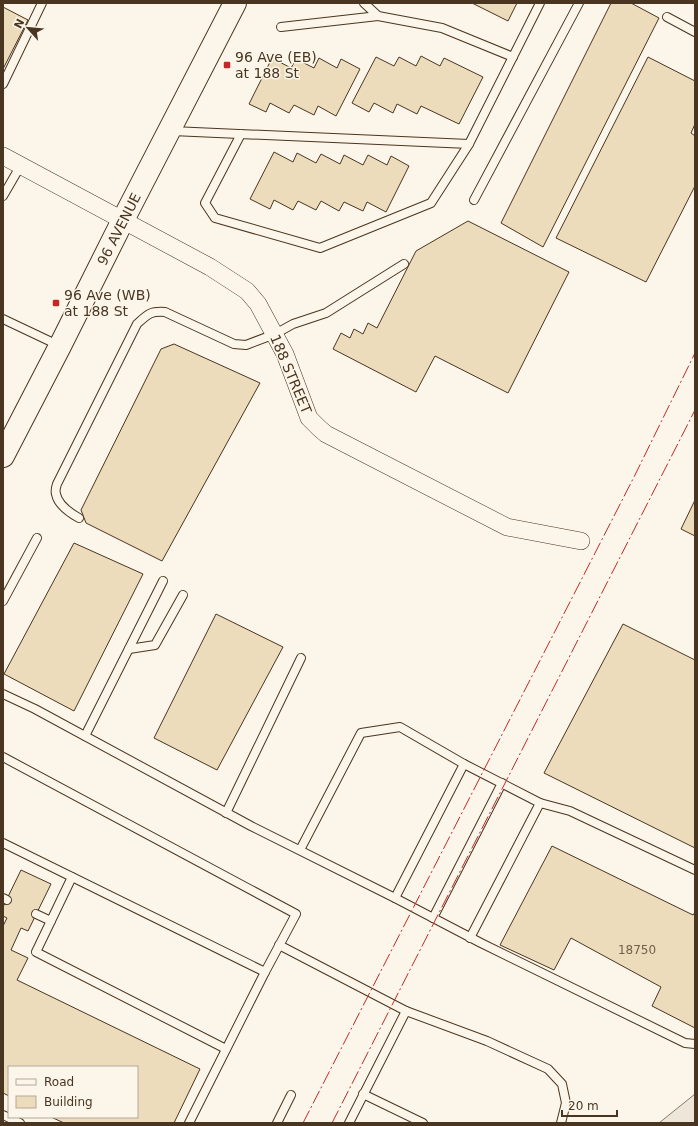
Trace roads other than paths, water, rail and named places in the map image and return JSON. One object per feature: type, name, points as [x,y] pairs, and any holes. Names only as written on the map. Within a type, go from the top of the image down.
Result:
[{"type":"main road","name":"96 AVENUE","points":[[3,456],[235,3]]},
{"type":"street","name":"188 STREET","points":[[3,156],[210,267],[238,285],[255,300],[285,354],[310,418],[326,434],[507,527],[581,541]]},
{"type":"lane","points":[[3,84],[42,3]]},
{"type":"lane","points":[[364,3],[378,16]]},
{"type":"lane","points":[[241,134],[205,203],[215,218],[320,248],[431,203],[469,144],[540,3]]},
{"type":"lane","points":[[474,200],[579,3]]},
{"type":"lane","points":[[281,27],[378,16],[442,28],[513,57]]},
{"type":"lane","points":[[666,17],[695,32]]},
{"type":"lane","points":[[169,130],[469,144]]},
{"type":"lane","points":[[3,196],[21,165]]},
{"type":"lane","points":[[78,518],[67,511],[60,501],[56,494],[56,484],[137,324],[145,316],[153,312],[165,312],[234,344],[246,345],[275,334],[294,324],[326,313],[404,264]]},
{"type":"lane","points":[[3,319],[60,346]]},
{"type":"lane","points":[[3,601],[37,538]]},
{"type":"lane","points":[[85,736],[163,581]]},
{"type":"lane","points":[[129,649],[155,645],[183,595]]},
{"type":"lane","points":[[226,812],[301,658]]},
{"type":"lane","points":[[3,694],[35,709],[226,812],[470,938],[685,1043],[695,1044]]},
{"type":"lane","points":[[300,850],[361,733],[400,727],[464,764],[540,803],[570,810],[695,870]]},
{"type":"lane","points":[[3,757],[296,914],[264,972],[189,1123]]},
{"type":"lane","points":[[395,898],[464,764]]},
{"type":"lane","points":[[433,918],[502,783]]},
{"type":"lane","points":[[470,938],[540,803]]},
{"type":"lane","points":[[3,843],[264,972]]},
{"type":"lane","points":[[72,877],[36,952],[226,1049]]},
{"type":"lane","points":[[36,914],[51,922]]},
{"type":"lane","points":[[279,945],[406,1010],[487,1041],[548,1069],[562,1084],[566,1103],[561,1123]]},
{"type":"lane","points":[[349,1123],[406,1010]]},
{"type":"lane","points":[[363,1094],[423,1123]]},
{"type":"lane","points":[[277,1123],[291,1095]]},
{"type":"lane","points":[[11,1118],[20,1123]]},
{"type":"place","name":"96 Ave (EB) at 188 St","points":[[227,65]]},
{"type":"place","name":"96 Ave (WB) at 188 St","points":[[56,303]]}]
